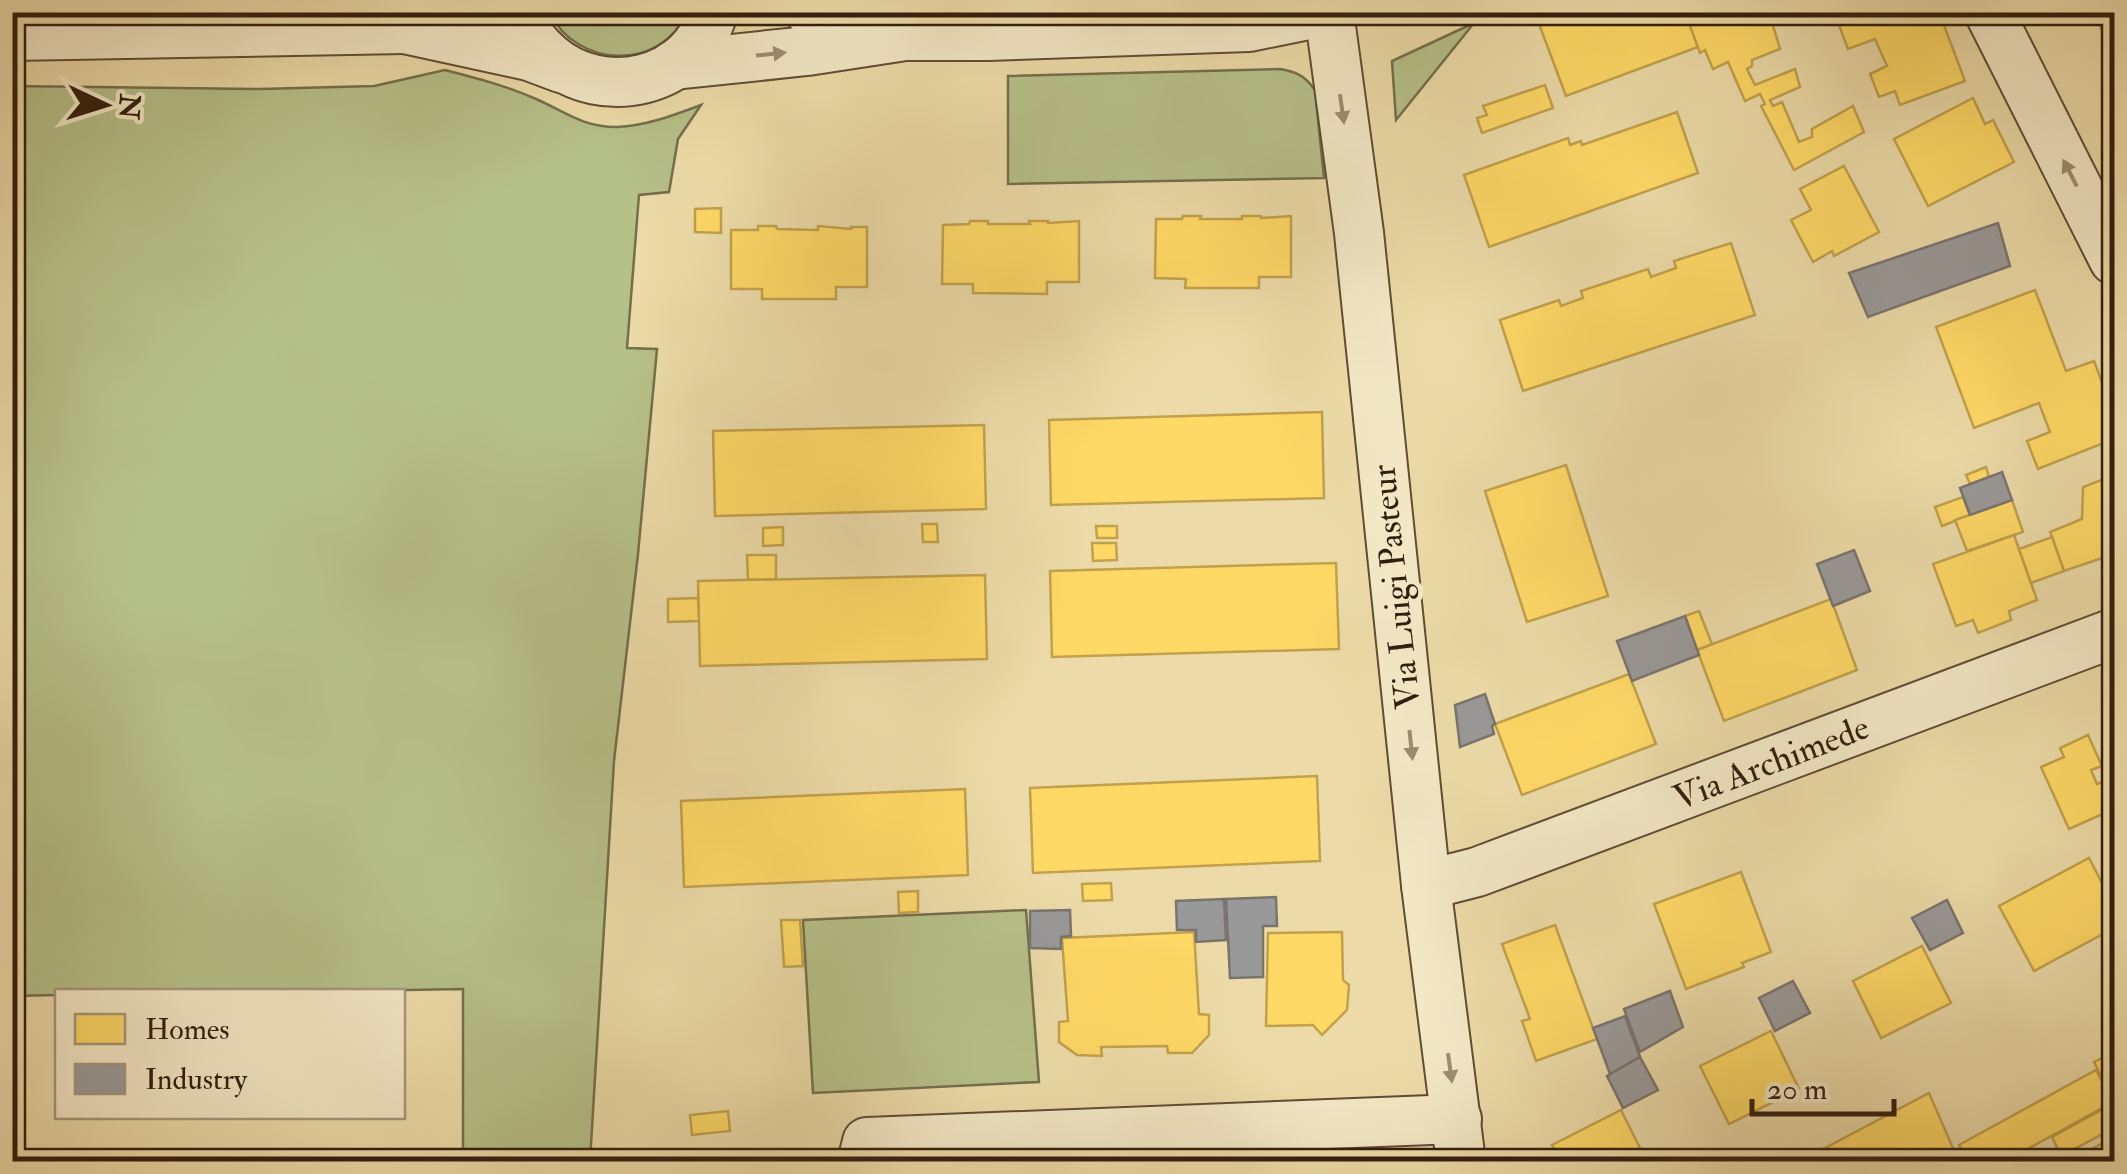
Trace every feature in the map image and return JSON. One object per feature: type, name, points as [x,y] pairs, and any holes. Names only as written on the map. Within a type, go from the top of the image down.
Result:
[{"type":"street","points":[[519,12],[538,48],[561,68]]},
{"type":"street","points":[[12,36],[420,21],[590,80],[621,84],[649,78],[674,65],[695,46],[713,12]]},
{"type":"street","points":[[810,12],[835,22],[904,36]]},
{"type":"street","points":[[674,65],[904,36],[1249,27],[1326,12]]},
{"type":"street","name":"Via Luigi Pasteur","points":[[1326,12],[1360,233],[1426,885],[1459,1140]]},
{"type":"street","points":[[1989,12],[2114,260]]},
{"type":"street","name":"Via Archimede","points":[[1426,885],[1477,872],[2114,632]]},
{"type":"street","points":[[862,1162],[866,1142],[1459,1140]]},
{"type":"green space","points":[[550,13],[686,13],[674,32],[658,46],[619,56],[598,53],[579,44],[562,31]]},
{"type":"green space","points":[[1474,23],[1396,120],[1392,61]]},
{"type":"green space","points":[[1280,69],[1300,75],[1315,90],[1324,178],[1008,184],[1008,76]]},
{"type":"green space","points":[[445,70],[514,90],[575,118],[617,127],[649,122],[701,105],[678,139],[669,192],[639,195],[627,348],[657,349],[614,761],[590,1161],[463,1161],[463,989],[55,989],[55,995],[13,996],[13,86],[374,86]]},
{"type":"green space","points":[[1026,910],[1039,1082],[813,1093],[803,920]]},
{"type":"building: Homes","points":[[1546,12],[1685,12],[1698,47],[1566,96],[1536,16]]},
{"type":"building: Homes","points":[[1685,12],[1712,12],[1716,23],[1744,12],[1769,12],[1780,49],[1752,60],[1747,69],[1755,85],[1795,69],[1800,87],[1770,100],[1773,106],[1782,102],[1799,142],[1812,137],[1812,129],[1853,106],[1864,132],[1794,170],[1761,106],[1765,104],[1760,94],[1745,101],[1728,62],[1713,69],[1705,50],[1700,53]]},
{"type":"building: Homes","points":[[1834,12],[1939,12],[1965,81],[1900,105],[1895,91],[1879,97],[1870,74],[1887,66],[1875,39],[1848,49]]},
{"type":"building: Homes","points":[[2095,12],[2114,12],[2114,63]]},
{"type":"building: Homes","points":[[1545,85],[1553,108],[1482,133],[1477,118],[1487,115],[1483,106]]},
{"type":"building: Homes","points":[[1973,98],[1985,124],[1993,120],[2014,162],[1928,206],[1894,139]]},
{"type":"building: Homes","points":[[1677,112],[1698,173],[1489,247],[1464,175],[1568,138],[1570,145],[1581,141],[1582,145]]},
{"type":"building: Homes","points":[[1844,166],[1879,232],[1834,256],[1832,251],[1813,262],[1791,220],[1811,210],[1800,189]]},
{"type":"building: Homes","points":[[721,208],[721,233],[695,232],[695,209]]},
{"type":"building: Homes","points":[[1291,216],[1291,277],[1259,277],[1259,288],[1185,288],[1186,279],[1155,278],[1156,219]]},
{"type":"building: Homes","points":[[970,221],[1079,221],[1079,282],[1047,282],[1047,294],[973,293],[973,284],[942,284],[943,225]]},
{"type":"building: Homes","points":[[758,226],[818,230],[818,226],[867,227],[867,287],[836,287],[836,299],[762,299],[762,289],[731,289],[731,230],[758,230]]},
{"type":"building: Homes","points":[[1731,243],[1755,315],[1523,391],[1500,320],[1559,300],[1561,306],[1583,298],[1581,291],[1648,269],[1651,277],[1676,268],[1674,261]]},
{"type":"building: Homes","points":[[2035,290],[2066,371],[2094,361],[2114,415],[2114,439],[2038,469],[2027,441],[2050,432],[2039,403],[1974,428],[1936,327]]},
{"type":"building: Homes","points":[[1322,412],[1324,498],[1051,505],[1049,420]]},
{"type":"building: Homes","points":[[984,425],[986,509],[715,516],[713,431]]},
{"type":"building: Homes","points":[[1566,465],[1608,596],[1527,622],[1485,491]]},
{"type":"building: Homes","points":[[1986,467],[1989,477],[1970,484],[1966,475]]},
{"type":"building: Homes","points":[[2114,475],[2114,554],[2064,571],[2050,532],[2082,519],[2083,487]]},
{"type":"building: Homes","points":[[1963,497],[1970,515],[1942,526],[1935,507]]},
{"type":"building: Homes","points":[[2012,500],[2023,532],[1967,551],[1955,520]]},
{"type":"building: Homes","points":[[922,524],[937,524],[938,542],[923,542]]},
{"type":"building: Homes","points":[[1096,526],[1117,526],[1117,538],[1097,538]]},
{"type":"building: Homes","points":[[783,527],[783,545],[763,546],[763,528]]},
{"type":"building: Homes","points":[[2014,535],[2037,600],[2009,611],[2011,620],[1978,633],[1973,620],[1956,626],[1933,564]]},
{"type":"building: Homes","points":[[2052,537],[2064,571],[2031,583],[2019,549]]},
{"type":"building: Homes","points":[[1092,543],[1116,543],[1117,560],[1093,561]]},
{"type":"building: Homes","points":[[747,555],[776,555],[776,579],[748,580]]},
{"type":"building: Homes","points":[[1336,563],[1339,649],[1052,657],[1050,571]]},
{"type":"building: Homes","points":[[985,575],[987,659],[700,666],[698,581]]},
{"type":"building: Homes","points":[[698,598],[699,621],[668,622],[668,599]]},
{"type":"building: Homes","points":[[1831,599],[1857,670],[1724,721],[1697,650]]},
{"type":"building: Homes","points":[[1699,611],[1712,644],[1697,650],[1685,616]]},
{"type":"building: Homes","points":[[1629,674],[1656,744],[1522,795],[1495,724]]},
{"type":"building: Homes","points":[[2088,735],[2102,766],[2091,770],[2097,784],[2114,777],[2114,809],[2069,829],[2041,767],[2064,757],[2060,748]]},
{"type":"building: Homes","points":[[1317,776],[1320,861],[1033,873],[1030,788]]},
{"type":"building: Homes","points":[[965,789],[968,875],[684,887],[681,801]]},
{"type":"building: Homes","points":[[2089,858],[2114,906],[2114,928],[2034,971],[1999,906]]},
{"type":"building: Homes","points":[[1741,872],[1771,952],[1686,989],[1654,904]]},
{"type":"building: Homes","points":[[1111,883],[1112,900],[1083,901],[1082,884]]},
{"type":"building: Homes","points":[[918,891],[918,912],[899,913],[898,892]]},
{"type":"building: Homes","points":[[781,920],[800,920],[803,966],[784,967]]},
{"type":"building: Homes","points":[[1555,925],[1597,1039],[1536,1061],[1522,1021],[1530,1019],[1502,944]]},
{"type":"building: Homes","points":[[1194,932],[1199,1014],[1209,1015],[1209,1035],[1192,1053],[1168,1053],[1167,1046],[1101,1047],[1102,1056],[1077,1055],[1059,1042],[1059,1022],[1068,1021],[1062,938]]},
{"type":"building: Homes","points":[[1342,932],[1343,980],[1349,985],[1347,1010],[1322,1035],[1313,1025],[1266,1026],[1268,933]]},
{"type":"building: Homes","points":[[1922,946],[1951,1003],[1881,1038],[1853,981]]},
{"type":"building: Homes","points":[[1771,1031],[1799,1089],[1729,1124],[1700,1066]]},
{"type":"building: Homes","points":[[2114,1052],[2114,1102],[2094,1062]]},
{"type":"building: Homes","points":[[2096,1070],[2113,1102],[2004,1162],[1968,1162],[1959,1145]]},
{"type":"building: Homes","points":[[1929,1093],[1959,1162],[1809,1162],[1814,1158],[1812,1155]]},
{"type":"building: Homes","points":[[2114,1103],[2114,1128],[2061,1156],[2052,1137]]},
{"type":"building: Homes","points":[[1621,1110],[1647,1162],[1560,1162],[1552,1145]]},
{"type":"building: Homes","points":[[728,1111],[730,1131],[692,1135],[690,1115]]},
{"type":"building: Homes","points":[[2114,1137],[2114,1162],[2067,1162]]},
{"type":"building: Industry","points":[[1998,223],[2010,266],[1868,317],[1849,273]]},
{"type":"building: Industry","points":[[2002,472],[2012,500],[1970,515],[1960,488]]},
{"type":"building: Industry","points":[[1854,550],[1870,591],[1833,606],[1817,564]]},
{"type":"building: Industry","points":[[1685,616],[1699,655],[1632,681],[1617,641]]},
{"type":"building: Industry","points":[[1485,694],[1495,724],[1494,734],[1460,747],[1455,705]]},
{"type":"building: Industry","points":[[1276,897],[1277,926],[1263,926],[1263,977],[1230,978],[1226,899]]},
{"type":"building: Industry","points":[[1224,899],[1226,940],[1196,942],[1196,930],[1177,930],[1176,901]]},
{"type":"building: Industry","points":[[1947,900],[1963,933],[1930,950],[1912,918]]},
{"type":"building: Industry","points":[[1070,910],[1071,936],[1061,937],[1061,949],[1030,948],[1030,911]]},
{"type":"building: Industry","points":[[1793,981],[1810,1013],[1775,1031],[1759,998]]},
{"type":"building: Industry","points":[[1670,991],[1683,1027],[1640,1052],[1624,1009]]},
{"type":"building: Industry","points":[[1625,1016],[1640,1057],[1610,1074],[1593,1028]]},
{"type":"building: Industry","points":[[1640,1057],[1658,1090],[1623,1108],[1607,1076]]}]
